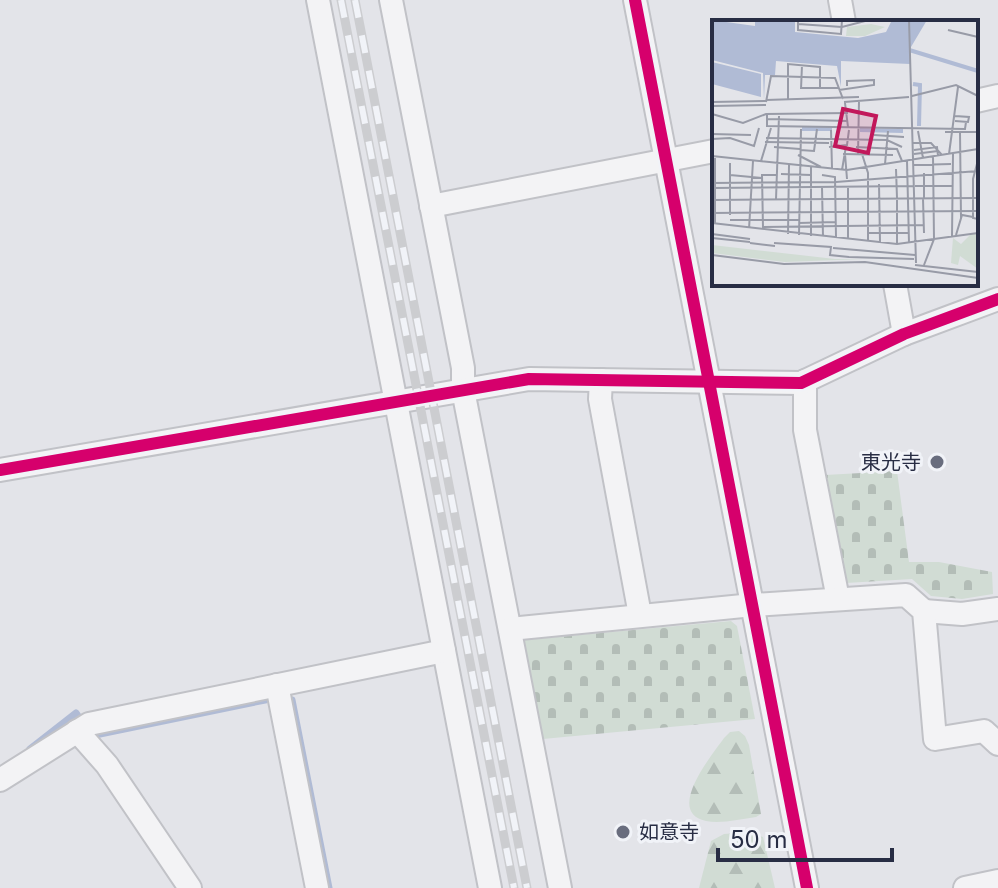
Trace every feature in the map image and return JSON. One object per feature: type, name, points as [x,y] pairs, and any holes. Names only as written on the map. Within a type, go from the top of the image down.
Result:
[{"type":"street","points":[[318,0],[490,888]]},
{"type":"street","points":[[391,0],[560,888]]},
{"type":"street","points":[[635,0],[807,888]]},
{"type":"street","points":[[840,0],[844,20]]},
{"type":"street","points":[[978,101],[998,96]]},
{"type":"street","points":[[431,206],[712,151]]},
{"type":"street","points":[[895,286],[904,334]]},
{"type":"street","points":[[0,470],[529,379],[805,381],[904,334],[998,299]]},
{"type":"street","points":[[601,380],[600,399],[640,615]]},
{"type":"street","points":[[805,381],[805,430],[838,599]]},
{"type":"street","points":[[510,629],[753,605],[906,595],[924,611],[970,614],[998,609]]},
{"type":"street","points":[[924,611],[935,739],[984,731],[998,744]]},
{"type":"street","points":[[0,780],[89,724],[444,651]]},
{"type":"street","points":[[277,685],[317,888]]},
{"type":"street","points":[[77,731],[107,765],[190,888]]},
{"type":"street","points":[[965,888],[998,881]]},
{"type":"green space","points":[[897,471],[909,562],[939,562],[992,572],[993,594],[962,599],[931,596],[912,579],[846,583],[825,475]]},
{"type":"green space","points":[[731,621],[737,626],[755,719],[543,739],[524,640]]},
{"type":"green space","points":[[739,731],[749,745],[761,814],[718,822],[694,816],[690,795],[695,782],[724,738],[730,732]]},
{"type":"green space","points":[[748,832],[763,837],[775,888],[699,888],[711,841],[724,834]]},
{"type":"waterway","points":[[95,735],[265,700]]},
{"type":"waterway","points":[[292,700],[329,888]]},
{"type":"waterway","points":[[30,749],[76,713],[78,716]]},
{"type":"railway","points":[[341,0],[514,888]]},
{"type":"railway","points":[[355,0],[527,888]]},
{"type":"cycle path","points":[[635,0],[807,888]]},
{"type":"cycle path","points":[[0,470],[529,379],[801,383],[904,334],[998,299]]},
{"type":"place","name":"東光寺","points":[[937,462]]},
{"type":"place","name":"如意寺","points":[[623,832]]}]
